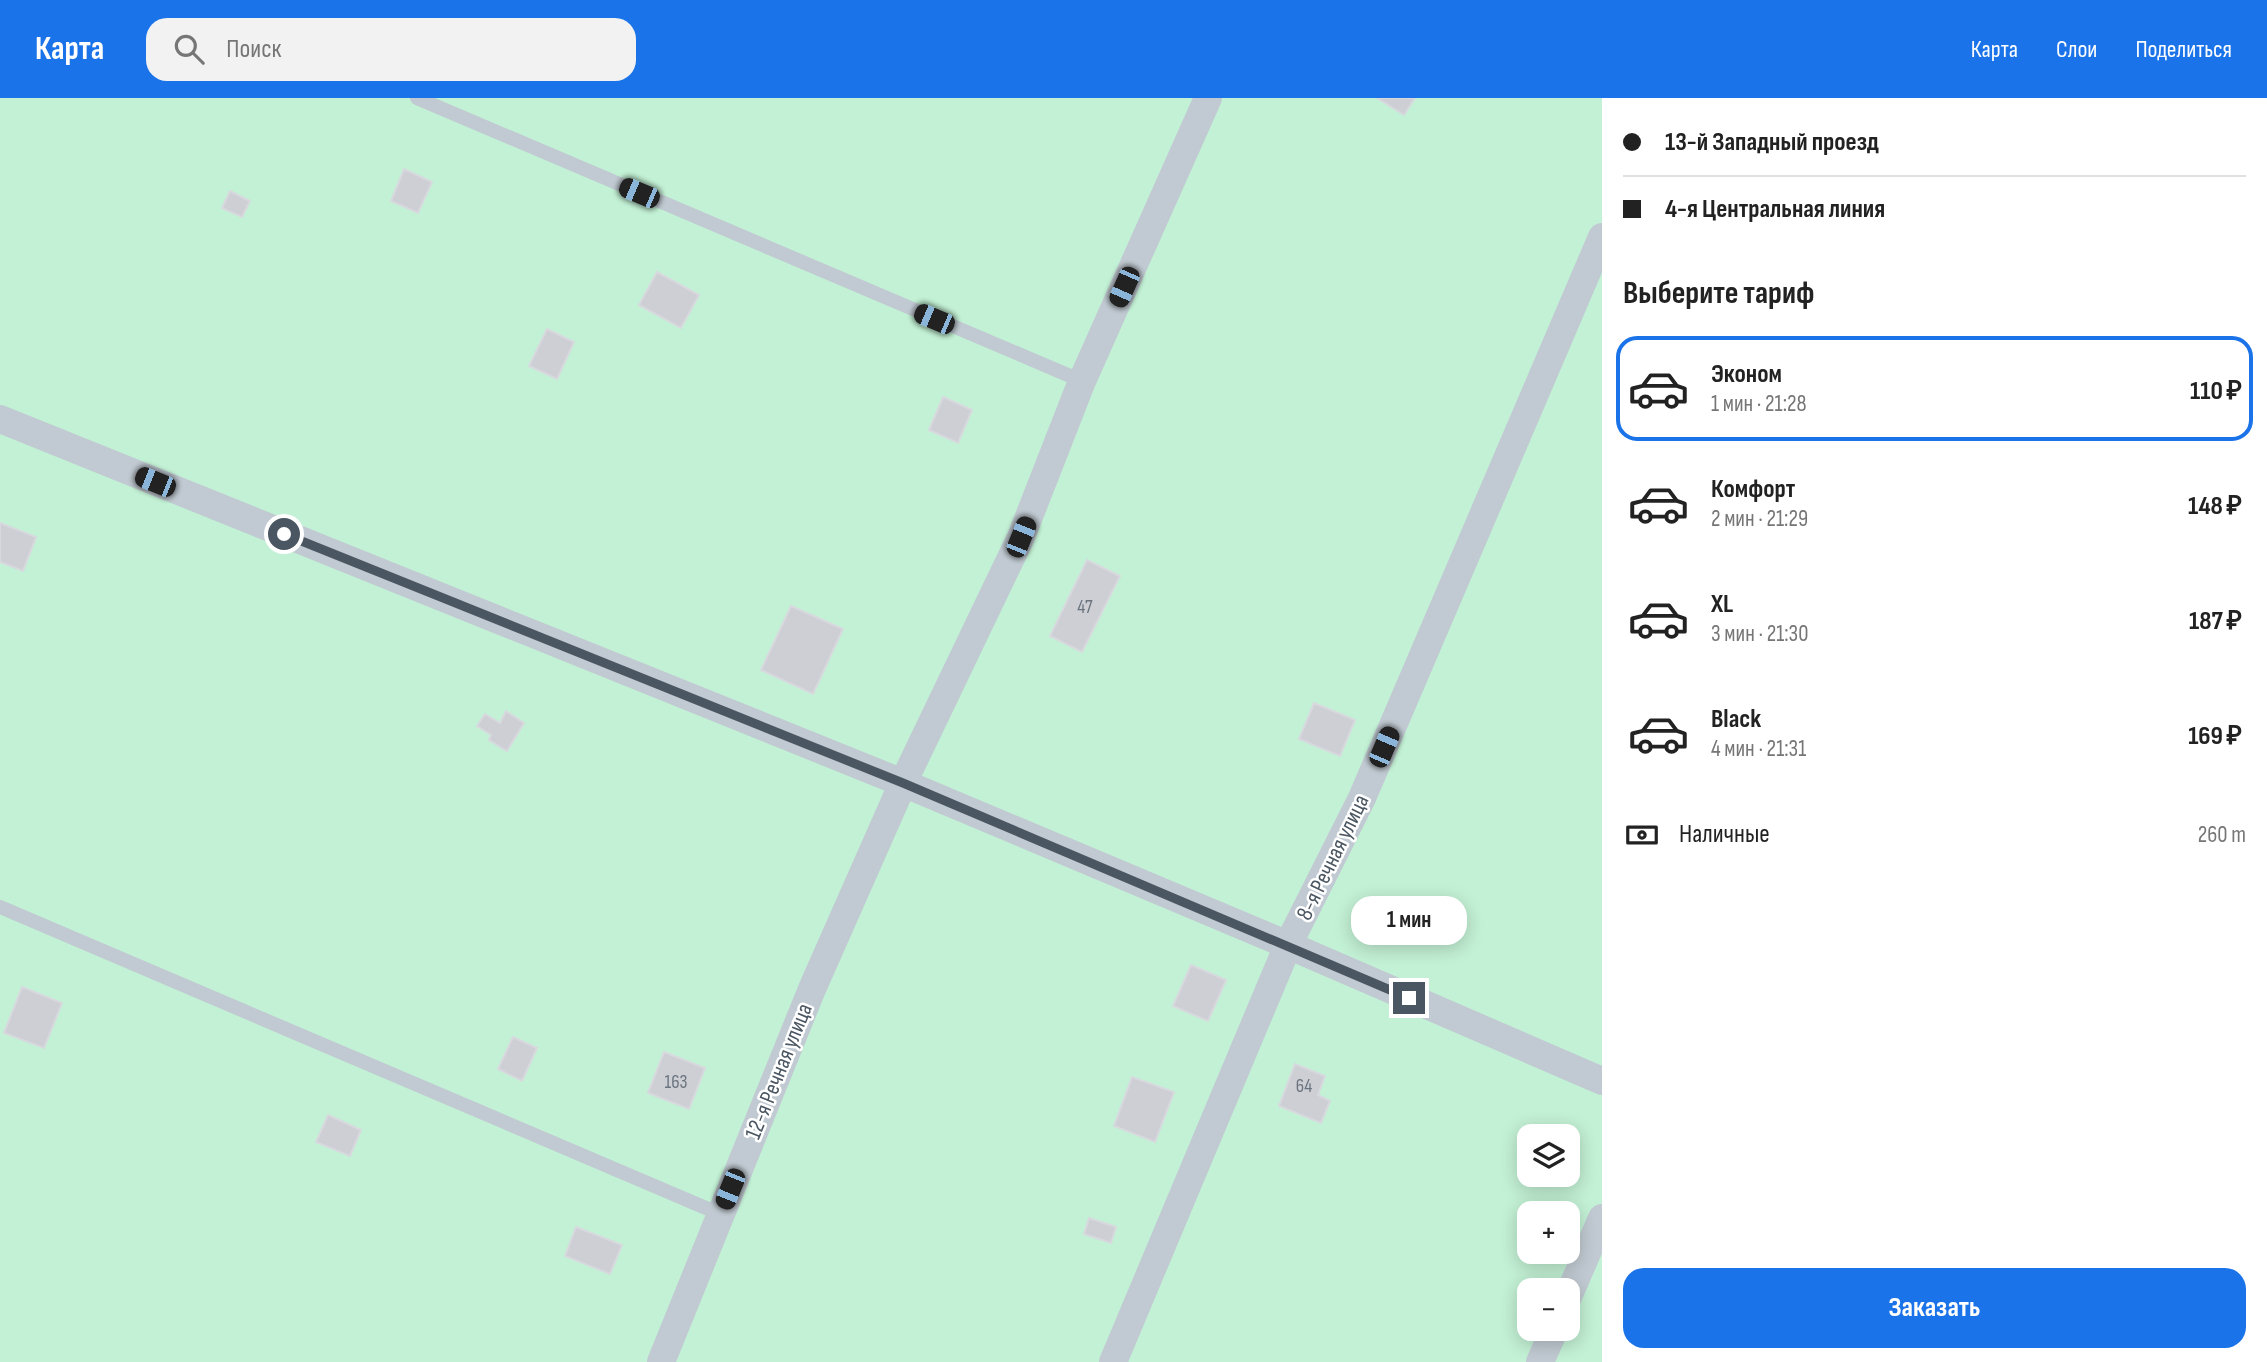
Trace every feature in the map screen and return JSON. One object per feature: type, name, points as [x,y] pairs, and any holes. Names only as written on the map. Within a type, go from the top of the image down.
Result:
[{"type":"street","name":"12-я Речная улица","points":[[661,1362],[812,989],[903,783],[1021,537],[1082,382],[1208,98]]},
{"type":"street","name":"8-я Речная улица","points":[[1113,1362],[1288,945],[1362,798],[1602,237]]},
{"type":"street","points":[[0,419],[903,783],[1602,1081]]},
{"type":"street","points":[[1576,1278],[1602,1218]]},
{"type":"street","points":[[1540,1362],[1549,1341]]},
{"type":"lane","points":[[418,98],[1082,382]]},
{"type":"lane","points":[[0,907],[720,1214]]},
{"type":"green space","points":[[0,98],[1602,98],[1602,1362],[0,1362]]},
{"type":"building","points":[[1377,98],[1415,98],[1404,115]]},
{"type":"building","points":[[404,169],[432,182],[418,213],[391,201]]},
{"type":"building","points":[[230,191],[250,201],[242,217],[222,208]]},
{"type":"building","points":[[657,272],[699,295],[681,328],[639,305]]},
{"type":"building","points":[[547,329],[574,342],[557,379],[529,366]]},
{"type":"building","points":[[943,397],[972,410],[958,443],[929,430]]},
{"type":"building","points":[[0,523],[36,537],[23,571],[0,562]]},
{"type":"building","points":[[1087,560],[1120,576],[1082,652],[1050,636]]},
{"type":"building","points":[[791,606],[843,629],[813,694],[761,670]]},
{"type":"building","points":[[1314,703],[1355,720],[1340,756],[1299,739]]},
{"type":"building","points":[[506,711],[524,723],[507,751],[489,740],[491,735],[477,726],[485,714],[500,723]]},
{"type":"building","points":[[1191,965],[1226,980],[1208,1021],[1173,1006]]},
{"type":"building","points":[[22,987],[62,1003],[44,1048],[4,1033]]},
{"type":"building","points":[[513,1037],[537,1048],[522,1081],[498,1069]]},
{"type":"building","points":[[664,1052],[705,1068],[689,1109],[648,1093]]},
{"type":"building","points":[[1295,1064],[1325,1076],[1318,1095],[1330,1101],[1321,1123],[1279,1106]]},
{"type":"building","points":[[1132,1077],[1174,1092],[1155,1142],[1114,1126]]},
{"type":"building","points":[[328,1115],[361,1130],[350,1156],[316,1142]]},
{"type":"building","points":[[1089,1218],[1116,1227],[1111,1243],[1084,1234]]},
{"type":"building","points":[[576,1227],[622,1245],[610,1274],[565,1256]]},
{"type":"route","points":[[284,534],[903,783],[1409,998]]}]
